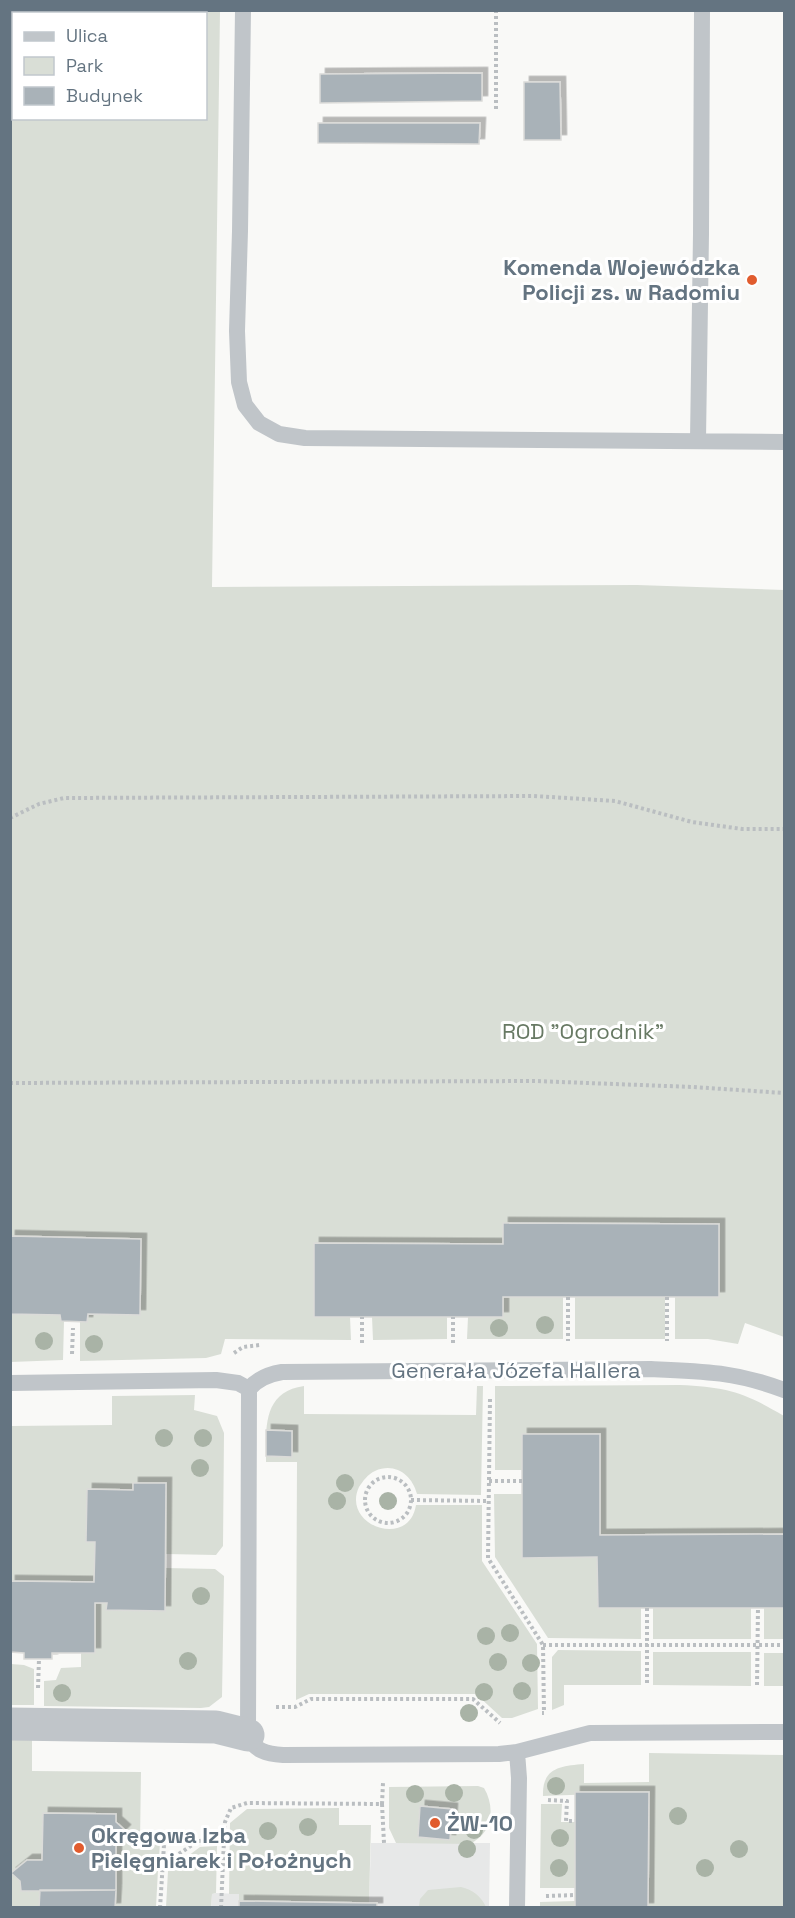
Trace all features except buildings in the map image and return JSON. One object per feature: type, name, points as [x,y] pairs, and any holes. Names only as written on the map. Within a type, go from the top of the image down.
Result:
[{"type":"street","points":[[10,1724],[216,1727],[248,1721]]},
{"type":"lane","points":[[243,10],[237,331],[239,382],[245,405],[259,423],[279,434],[305,438],[784,442]]},
{"type":"lane","points":[[698,441],[702,10]]},
{"type":"lane","name":"Generała Józefa Hallera","points":[[249,1389],[261,1379],[282,1372],[491,1370],[704,1371],[739,1375],[784,1390]]},
{"type":"lane","points":[[10,1383],[216,1380],[238,1383],[249,1389],[248,1721],[251,1743],[257,1749],[269,1754],[283,1755],[465,1755],[517,1752],[590,1733],[784,1732]]},
{"type":"lane","points":[[517,1752],[519,1778],[517,1908]]},
{"type":"path","points":[[496,10],[496,109]]},
{"type":"path","points":[[10,818],[39,804],[64,798],[534,796],[615,801],[692,822],[742,829],[784,829]]},
{"type":"path","points":[[10,1083],[536,1081],[784,1093]]},
{"type":"path","points":[[568,1297],[568,1344]]},
{"type":"path","points":[[667,1297],[667,1344]]},
{"type":"path","points":[[362,1317],[362,1344]]},
{"type":"path","points":[[453,1317],[453,1344]]},
{"type":"path","points":[[72,1357],[73,1328]]},
{"type":"path","points":[[491,1370],[488,1558],[543,1645],[544,1713],[538,1715]]},
{"type":"path","points":[[382,1477],[390,1477],[405,1484],[411,1500],[410,1508],[405,1516],[390,1523],[374,1518],[368,1512],[365,1495],[369,1487],[382,1477]]},
{"type":"path","points":[[489,1481],[522,1481]]},
{"type":"path","points":[[411,1500],[489,1501]]},
{"type":"path","points":[[757,1685],[758,1607]]},
{"type":"path","points":[[647,1608],[647,1685]]},
{"type":"path","points":[[543,1645],[784,1645]]},
{"type":"path","points":[[248,1721],[311,1700],[473,1699],[501,1724],[508,1723]]},
{"type":"path","points":[[384,1843],[383,1781],[394,1781]]},
{"type":"path","points":[[554,1801],[567,1801],[566,1821],[575,1821]]},
{"type":"path","points":[[221,1908],[224,1840],[231,1808],[247,1803],[382,1804]]},
{"type":"path","points":[[122,1864],[164,1864],[198,1841],[224,1840]]},
{"type":"path","points":[[160,1908],[164,1845]]},
{"type":"path","points":[[543,1896],[575,1895]]},
{"type":"shaded area","points":[[371,1843],[490,1843],[489,1907],[211,1908],[212,1894],[216,1893],[240,1894],[239,1901],[369,1903]]},
{"type":"green space","name":"ROD \"Ogrodnik\"","points":[[11,11],[220,11],[212,587],[637,585],[784,590],[784,1337],[745,1323],[738,1344],[708,1339],[675,1339],[675,1297],[719,1297],[719,1224],[504,1223],[503,1244],[314,1243],[314,1317],[350,1317],[351,1340],[225,1339],[221,1354],[206,1358],[80,1361],[80,1322],[87,1322],[88,1314],[140,1315],[141,1239],[11,1236]]},
{"type":"green space","points":[[503,1297],[563,1297],[563,1339],[467,1339],[468,1317],[503,1317]]},
{"type":"green space","points":[[575,1297],[665,1297],[665,1339],[575,1339]]},
{"type":"green space","points":[[10,1314],[60,1315],[61,1321],[64,1321],[63,1360],[11,1362]]},
{"type":"green space","points":[[372,1317],[447,1317],[447,1339],[373,1340]]},
{"type":"green space","points":[[680,1385],[710,1387],[734,1392],[757,1401],[784,1416],[784,1534],[600,1535],[600,1435],[522,1434],[522,1470],[495,1470],[495,1386]]},
{"type":"green space","points":[[304,1386],[304,1414],[476,1415],[477,1386],[483,1386],[481,1495],[417,1494],[407,1476],[396,1469],[389,1468],[375,1471],[368,1476],[359,1487],[356,1501],[359,1512],[367,1521],[378,1527],[390,1529],[402,1527],[411,1519],[416,1505],[482,1505],[482,1561],[537,1644],[538,1709],[512,1718],[502,1718],[476,1694],[309,1694],[296,1700],[297,1462],[266,1462],[266,1437],[269,1414],[274,1404],[280,1396],[290,1390]]},
{"type":"green space","points":[[195,1395],[194,1410],[217,1416],[224,1433],[223,1546],[216,1555],[166,1554],[166,1484],[134,1483],[133,1490],[95,1542],[94,1582],[11,1581],[11,1426],[112,1425],[112,1396]]},
{"type":"green space","points":[[494,1494],[522,1494],[522,1558],[597,1557],[598,1608],[641,1608],[641,1639],[548,1638],[495,1557]]},
{"type":"green space","points":[[165,1568],[215,1569],[224,1576],[222,1697],[209,1707],[201,1708],[44,1706],[44,1681],[56,1680],[61,1668],[81,1667],[81,1653],[94,1653],[95,1603],[107,1603],[107,1610],[164,1611]]},
{"type":"green space","points":[[751,1607],[751,1639],[653,1639],[653,1608]]},
{"type":"green space","points":[[764,1608],[784,1608],[784,1639],[764,1639]]},
{"type":"green space","points":[[558,1650],[641,1651],[641,1685],[564,1685],[564,1705],[552,1710],[552,1657]]},
{"type":"green space","points":[[653,1652],[751,1652],[751,1686],[653,1685]]},
{"type":"green space","points":[[764,1653],[784,1653],[784,1686],[764,1686]]},
{"type":"green space","points":[[11,1664],[34,1669],[34,1705],[11,1705]]},
{"type":"green space","points":[[11,1737],[32,1737],[32,1771],[141,1772],[140,1842],[160,1842],[159,1858],[116,1858],[116,1839],[125,1830],[116,1822],[116,1814],[43,1813],[42,1860],[27,1860],[11,1873]]},
{"type":"green space","points":[[649,1753],[784,1755],[784,1907],[648,1907],[649,1792],[543,1796],[543,1787],[549,1774],[554,1770],[575,1765],[584,1764],[584,1783],[649,1782]]},
{"type":"green space","points":[[478,1786],[484,1788],[488,1796],[491,1812],[487,1828],[477,1840],[469,1844],[396,1843],[389,1828],[389,1787]]},
{"type":"green space","points":[[541,1804],[562,1804],[561,1822],[575,1822],[575,1888],[540,1888]]},
{"type":"green space","points":[[339,1808],[339,1825],[371,1825],[369,1903],[239,1901],[239,1894],[229,1894],[230,1823],[247,1809]]},
{"type":"green space","points":[[217,1846],[216,1893],[212,1894],[211,1907],[166,1907],[168,1871],[200,1847]]},
{"type":"green space","points":[[115,1869],[158,1870],[156,1907],[115,1907]]},
{"type":"green space","points":[[11,1873],[40,1890],[39,1907],[11,1908]]},
{"type":"green space","points":[[461,1887],[476,1894],[486,1907],[419,1907],[420,1899],[428,1890]]},
{"type":"green space","points":[[575,1901],[575,1907],[540,1907],[540,1902]]},
{"type":"place","name":"Komenda Wojewódzka Policji zs. w Radomiu","points":[[752,280]]},
{"type":"place","name":"ŻW-10","points":[[435,1823]]},
{"type":"place","name":"Okręgowa Izba Pielęgniarek i Położnych","points":[[79,1848]]}]
